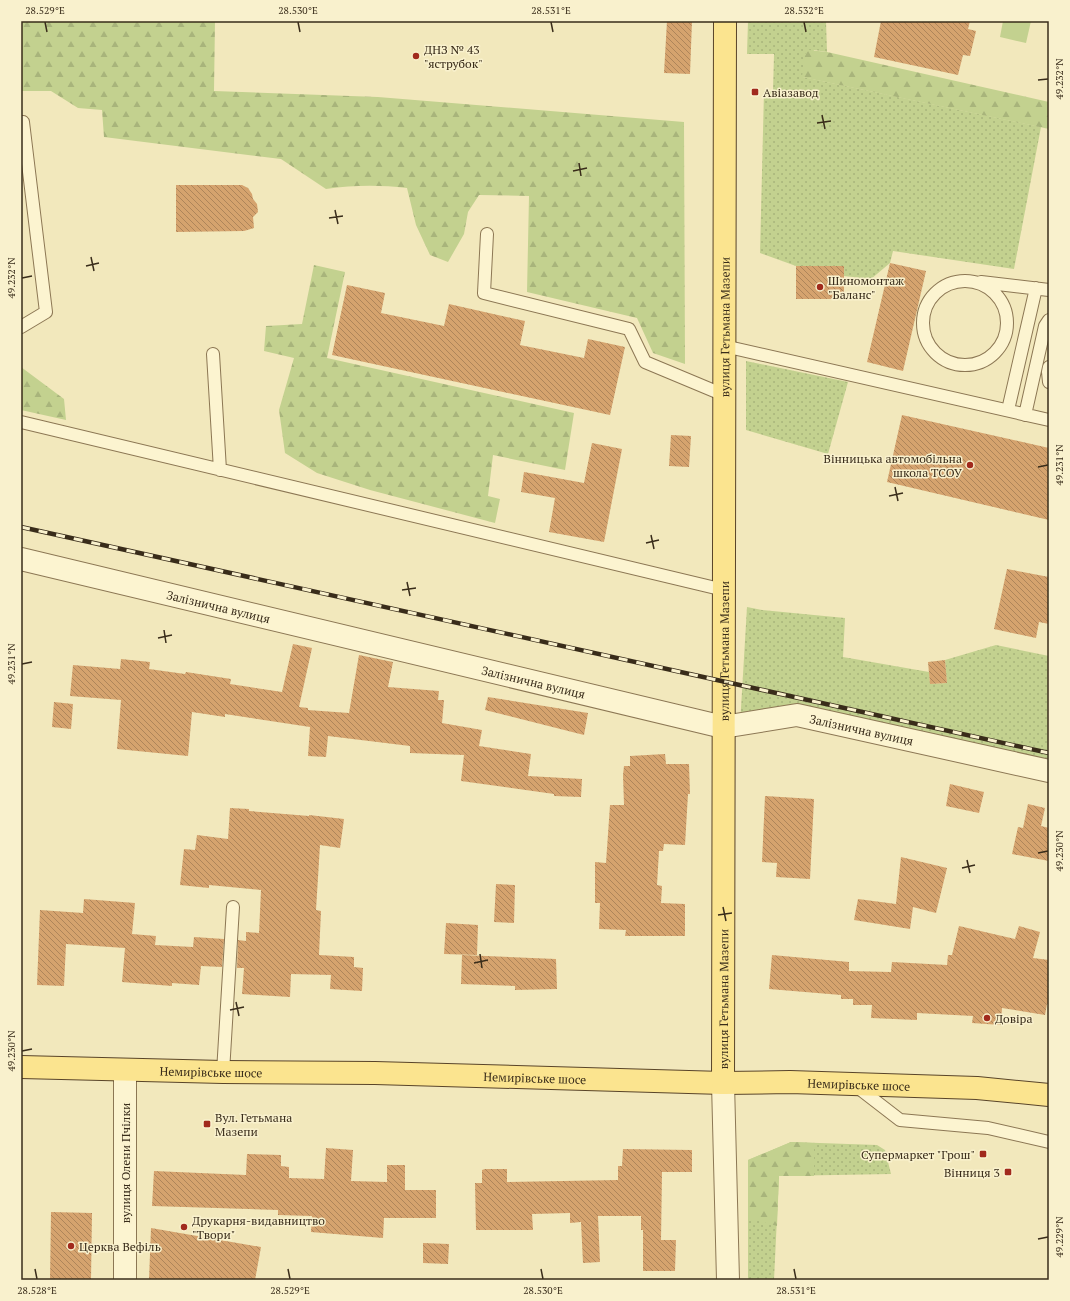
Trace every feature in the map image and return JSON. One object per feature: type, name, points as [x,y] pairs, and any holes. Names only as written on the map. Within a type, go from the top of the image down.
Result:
[{"type":"main road","name":"вулиця Гетьмана Мазепи","points":[[722,1083],[725,21]]},
{"type":"main road","name":"Немирівське шосе","points":[[21,1068],[375,1073],[722,1083],[790,1082],[978,1088],[1049,1095]]},
{"type":"street","name":"Залізнична вулиця","points":[[21,558],[723,727],[797,715],[1049,771]]},
{"type":"street","name":"вулиця Олени Пчілки","points":[[125,1070],[125,1280]]},
{"type":"street","name":"вулиця Гетьмана Мазепи","points":[[722,1083],[728,1280]]},
{"type":"lane","points":[[21,327],[46,312],[23,122]]},
{"type":"lane","points":[[487,234],[484,293],[628,329],[645,362],[724,395]]},
{"type":"lane","points":[[975,282],[988,287],[1002,303],[1005,309],[1007,323],[1005,337],[998,349],[987,358],[975,364],[960,364],[947,361],[936,353],[928,342],[923,329],[924,315],[928,302],[937,291],[948,284],[961,281],[975,282],[1036,288],[1049,290]]},
{"type":"lane","points":[[1008,410],[1036,288]]},
{"type":"lane","points":[[1025,414],[1045,326],[1049,320]]},
{"type":"lane","points":[[724,346],[1049,420]]},
{"type":"lane","points":[[213,354],[220,470]]},
{"type":"lane","points":[[1049,367],[1049,382]]},
{"type":"lane","points":[[21,422],[724,590]]},
{"type":"lane","points":[[223,1072],[233,907]]},
{"type":"lane","points":[[853,1084],[900,1120],[988,1128],[1049,1142]]},
{"type":"green space","points":[[21,21],[215,21],[214,91],[378,97],[684,122],[685,364],[653,353],[637,318],[527,292],[529,196],[479,195],[468,212],[464,234],[448,262],[430,255],[416,225],[407,188],[367,186],[326,189],[281,159],[104,137],[102,110],[78,108],[51,91],[21,91]]},
{"type":"green space","points":[[748,21],[826,21],[827,52],[814,50],[803,77],[1041,127],[1014,269],[893,251],[890,263],[871,279],[844,276],[844,266],[796,266],[760,253],[764,91],[773,91],[774,54],[747,54]]},
{"type":"green space","points":[[1003,21],[1031,21],[1026,43],[1000,37]]},
{"type":"green space","points":[[809,50],[827,52],[1049,102],[1049,129],[802,77],[805,54]]},
{"type":"green space","points":[[314,265],[345,272],[327,358],[574,413],[565,470],[493,455],[488,496],[500,499],[495,523],[370,490],[317,473],[285,453],[279,410],[294,358],[264,351],[266,326],[302,324]]},
{"type":"green space","points":[[746,361],[848,382],[828,454],[746,430]]},
{"type":"green space","points":[[21,367],[64,399],[66,420],[21,410]]},
{"type":"green space","points":[[747,607],[762,610],[845,618],[843,657],[929,672],[930,684],[947,683],[945,660],[996,645],[1049,656],[1049,771],[797,715],[740,725]]},
{"type":"green space","points":[[791,1142],[877,1145],[885,1150],[891,1174],[779,1176],[774,1280],[748,1280],[748,1160]]},
{"type":"green space","points":[[791,1142],[814,1143],[814,1176],[779,1176],[777,1226],[748,1218],[748,1160]]},
{"type":"building","points":[[667,21],[692,21],[690,74],[664,73]]},
{"type":"building","points":[[881,21],[970,21],[968,29],[976,31],[970,56],[963,55],[958,75],[874,57]]},
{"type":"building","points":[[176,185],[242,185],[248,188],[257,204],[258,212],[253,217],[254,228],[244,231],[176,232]]},
{"type":"building","points":[[890,263],[926,271],[903,371],[867,362]]},
{"type":"building","name":"Шиномонтаж \"Баланс\"","points":[[796,266],[844,266],[844,299],[796,299]]},
{"type":"building","points":[[347,285],[385,293],[381,313],[444,326],[449,304],[525,321],[520,345],[584,358],[588,339],[625,347],[610,415],[332,355]]},
{"type":"building","name":"Вінницька автомобільна школа ТСОУ","points":[[902,415],[1049,448],[1049,520],[887,482]]},
{"type":"building","points":[[671,435],[691,436],[689,467],[669,466]]},
{"type":"building","points":[[592,443],[622,449],[604,542],[549,532],[555,498],[521,492],[524,472],[584,483]]},
{"type":"building","points":[[1007,569],[1049,577],[1049,624],[1039,622],[1036,638],[994,629]]},
{"type":"building","points":[[293,644],[312,648],[299,707],[308,708],[308,710],[349,713],[359,655],[393,662],[388,687],[439,691],[438,700],[444,700],[442,723],[482,730],[479,746],[531,754],[528,776],[582,779],[581,797],[554,796],[554,794],[461,781],[464,755],[410,753],[410,746],[328,736],[326,757],[308,756],[310,727],[225,714],[225,717],[192,712],[188,756],[117,749],[121,700],[70,696],[73,665],[120,669],[121,659],[150,662],[149,669],[185,674],[186,672],[231,679],[230,684],[282,692]]},
{"type":"building","points":[[945,660],[947,683],[930,684],[928,662]]},
{"type":"building","points":[[488,697],[588,713],[584,735],[485,710]]},
{"type":"building","points":[[54,702],[73,704],[71,729],[52,727]]},
{"type":"building","points":[[665,754],[666,764],[689,764],[690,794],[688,794],[685,845],[664,844],[663,851],[659,851],[657,885],[662,886],[661,903],[685,904],[685,936],[625,936],[626,930],[599,929],[600,903],[595,903],[595,862],[606,863],[610,805],[624,805],[624,766],[630,766],[630,756]]},
{"type":"building","points":[[950,784],[984,792],[979,813],[946,806]]},
{"type":"building","points":[[765,796],[814,799],[810,879],[776,877],[777,863],[762,862]]},
{"type":"building","points":[[1028,804],[1045,808],[1041,826],[1049,828],[1049,861],[1012,854],[1018,827],[1023,828]]},
{"type":"building","points":[[230,808],[344,819],[340,848],[320,845],[316,910],[321,911],[319,955],[354,957],[354,967],[363,968],[362,991],[330,989],[331,975],[291,974],[290,997],[242,994],[244,968],[237,968],[238,940],[246,941],[246,932],[259,933],[261,890],[209,885],[209,888],[180,885],[184,849],[195,850],[197,835],[228,839]]},
{"type":"building","points":[[901,857],[947,868],[936,913],[913,907],[910,929],[854,920],[858,899],[896,904]]},
{"type":"building","points":[[496,884],[515,885],[514,923],[494,922]]},
{"type":"building","points":[[84,899],[135,903],[132,934],[156,936],[155,945],[193,947],[194,937],[224,939],[222,967],[201,966],[199,985],[172,983],[172,986],[122,982],[125,948],[66,944],[64,986],[37,985],[40,910],[83,913]]},
{"type":"building","points":[[446,923],[478,925],[477,955],[444,954]]},
{"type":"building","points":[[959,926],[1015,939],[1019,926],[1040,932],[1033,958],[1049,960],[1049,1004],[1047,1004],[1045,1015],[1002,1008],[1001,1025],[972,1023],[973,1016],[917,1013],[917,1020],[871,1018],[872,1005],[853,1005],[853,999],[841,999],[841,995],[769,989],[772,955],[849,962],[849,971],[891,972],[892,962],[947,965],[948,955],[952,955]]},
{"type":"building","points":[[462,955],[556,959],[557,989],[515,990],[515,986],[461,984]]},
{"type":"building","points":[[326,1148],[353,1150],[351,1181],[387,1182],[387,1165],[405,1165],[405,1190],[436,1190],[436,1218],[384,1218],[383,1238],[311,1232],[312,1216],[278,1215],[278,1210],[152,1206],[154,1171],[246,1175],[247,1154],[281,1155],[281,1166],[289,1167],[289,1178],[324,1179]]},
{"type":"building","points":[[623,1149],[692,1150],[692,1172],[662,1172],[661,1240],[676,1240],[675,1271],[643,1271],[643,1230],[641,1230],[641,1216],[598,1216],[600,1262],[583,1263],[581,1222],[570,1223],[570,1213],[532,1214],[533,1230],[476,1230],[475,1183],[482,1183],[482,1170],[507,1169],[507,1182],[618,1180],[618,1166],[622,1166]]},
{"type":"building","name":"Церква Вефіль","points":[[51,1212],[92,1213],[91,1280],[50,1280]]},
{"type":"building","points":[[151,1228],[261,1247],[255,1280],[149,1280]]},
{"type":"building","points":[[423,1243],[449,1244],[448,1264],[423,1263]]},
{"type":"railway","points":[[21,527],[1049,753]]},
{"type":"place","name":"ДНЗ № 43 \"яструбок\"","points":[[416,56]]},
{"type":"place","name":"Авіазавод","points":[[755,92]]},
{"type":"place","name":"Шиномонтаж \"Баланс\"","points":[[820,287]]},
{"type":"place","name":"Вінницька автомобільна школа ТСОУ","points":[[970,465]]},
{"type":"place","name":"Довіра","points":[[987,1018]]},
{"type":"place","name":"Вул. Гетьмана Мазепи","points":[[207,1124]]},
{"type":"place","name":"Супермаркет \"Грош\"","points":[[983,1154]]},
{"type":"place","name":"Вінниця 3","points":[[1008,1172]]},
{"type":"place","name":"Друкарня-видавництво \"Твори\"","points":[[184,1227]]},
{"type":"place","name":"Церква Вефіль","points":[[71,1246]]}]
